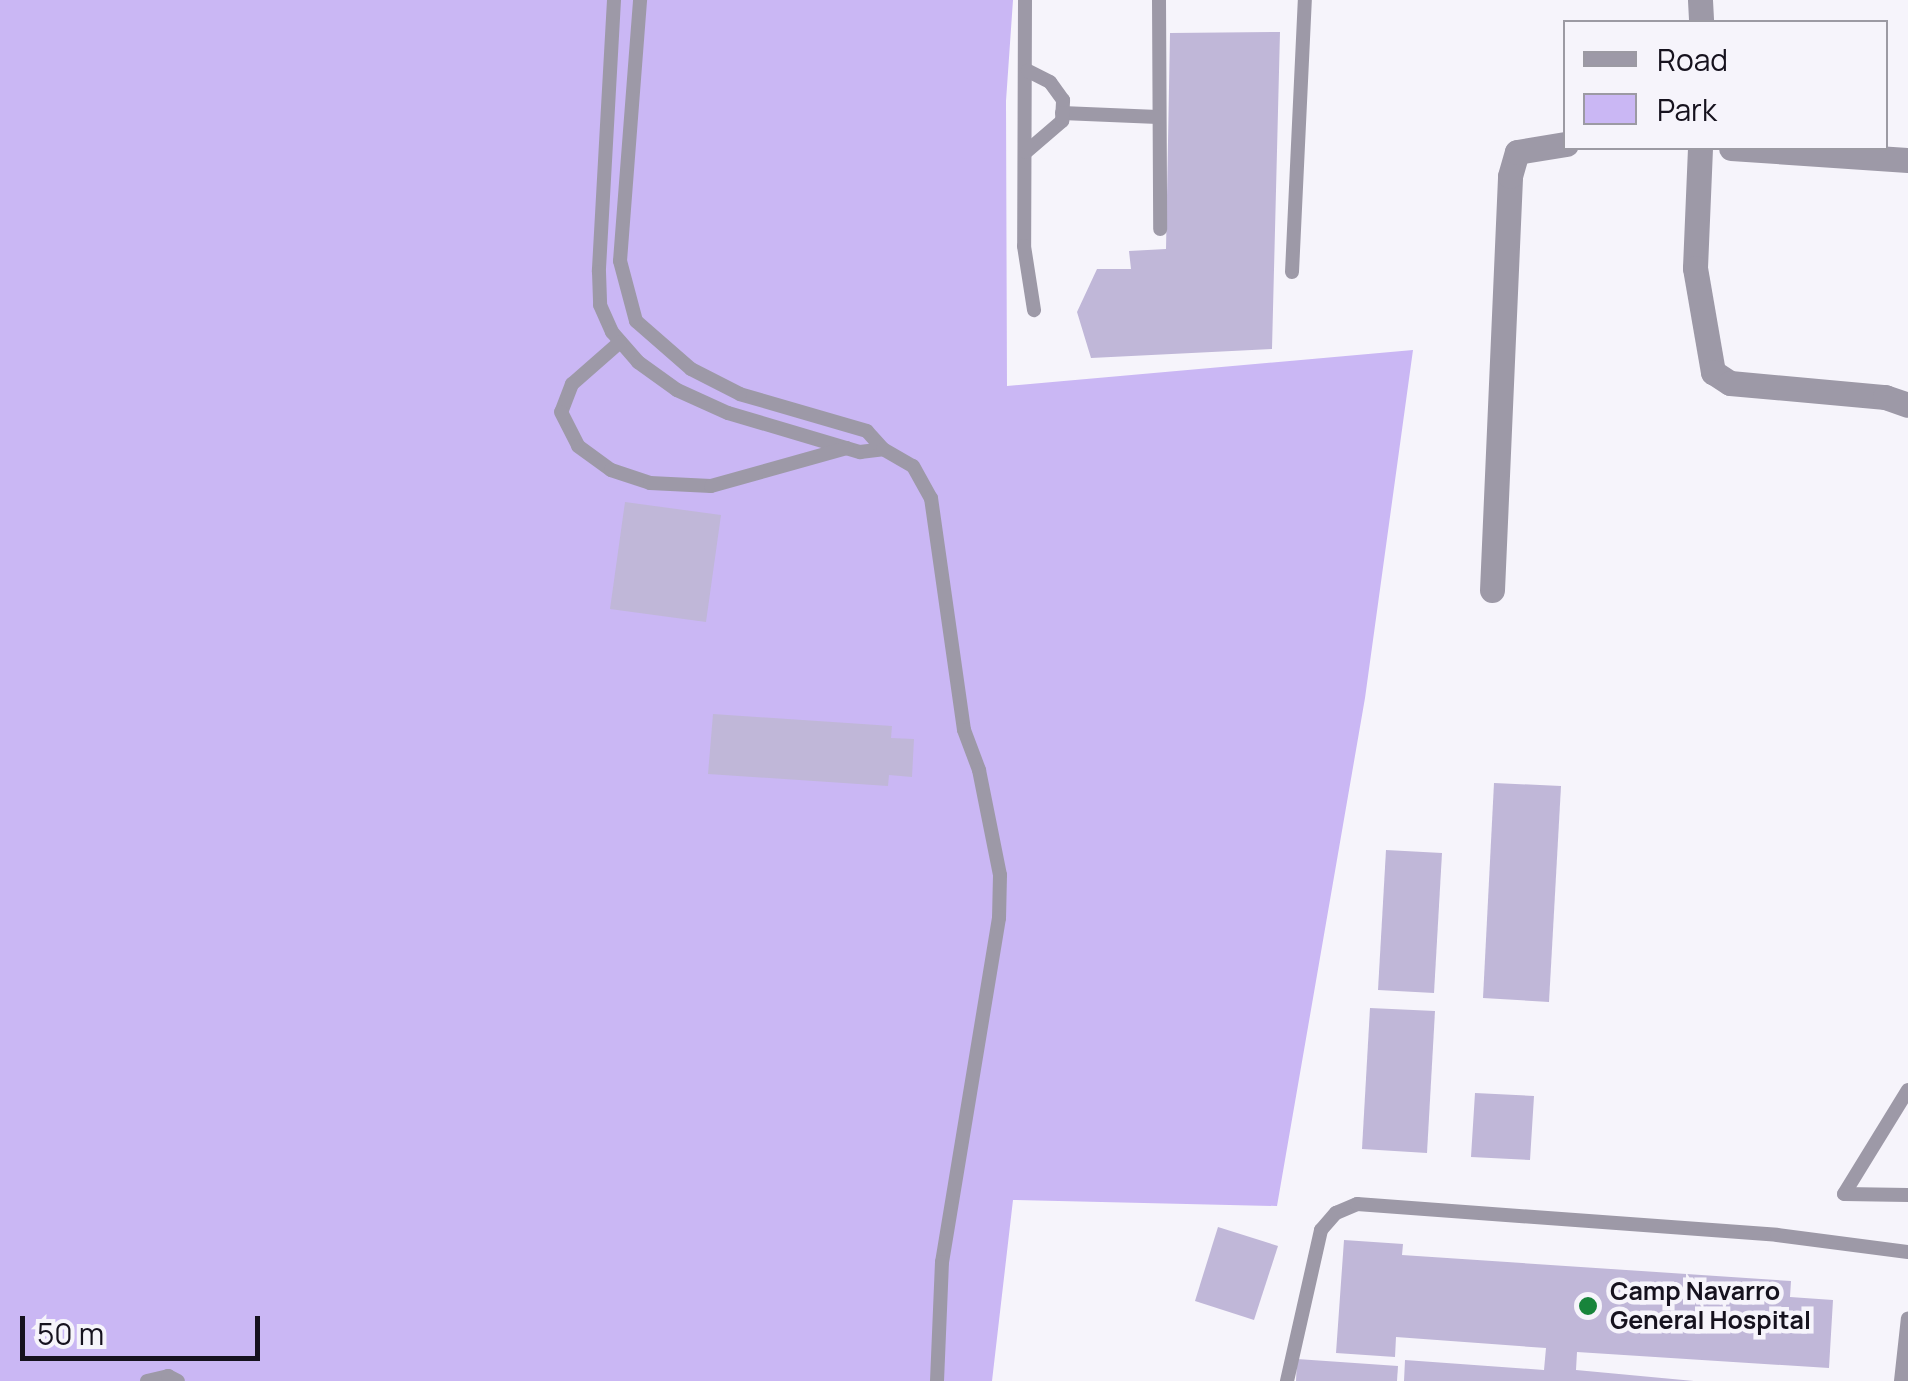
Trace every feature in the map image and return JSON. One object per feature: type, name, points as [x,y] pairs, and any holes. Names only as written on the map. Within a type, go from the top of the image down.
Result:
[{"type":"street","points":[[1492,590],[1510,176],[1516,152],[1563,144]]},
{"type":"street","points":[[1700,150],[1696,268],[1713,372],[1730,383],[1885,397],[1908,405]]},
{"type":"street","points":[[1760,150],[1908,160]]},
{"type":"lane","points":[[614,0],[600,305],[620,342],[677,390],[728,414],[848,448],[884,449]]},
{"type":"lane","points":[[640,0],[620,261],[636,321],[691,369],[740,394],[868,431],[884,449],[913,466],[930,498],[964,730],[979,770],[1000,874],[999,918],[942,1262],[936,1381]]},
{"type":"lane","points":[[1025,0],[1028,71],[1024,246],[1034,310]]},
{"type":"lane","points":[[1159,0],[1160,229]]},
{"type":"lane","points":[[1292,272],[1305,0]]},
{"type":"lane","points":[[1026,152],[1049,138],[1062,113],[1063,100],[1050,82],[1028,71]]},
{"type":"lane","points":[[1062,113],[1158,118]]},
{"type":"lane","points":[[620,342],[572,384],[561,412],[578,446],[611,470],[650,483],[710,486],[848,448]]},
{"type":"lane","points":[[1908,1090],[1844,1194],[1908,1195]]},
{"type":"lane","points":[[1287,1381],[1321,1230],[1336,1213],[1357,1204],[1776,1235],[1908,1252]]},
{"type":"lane","points":[[1902,1381],[1908,1318]]},
{"type":"lane","points":[[147,1381],[168,1376],[178,1381]]},
{"type":"green space","points":[[0,0],[1013,0],[1006,101],[1007,386],[1413,350],[1365,698],[1277,1206],[1013,1200],[992,1381],[0,1381]]},
{"type":"building","points":[[1280,32],[1272,349],[1091,358],[1077,312],[1097,269],[1131,269],[1129,251],[1166,249],[1170,33]]},
{"type":"building","points":[[625,502],[721,515],[706,622],[610,609]]},
{"type":"building","points":[[713,714],[892,726],[891,738],[914,739],[912,777],[889,775],[888,786],[708,774]]},
{"type":"building","points":[[1494,783],[1561,786],[1549,1002],[1483,998]]},
{"type":"building","points":[[1386,850],[1442,853],[1434,993],[1378,990]]},
{"type":"building","points":[[1370,1008],[1435,1011],[1427,1153],[1362,1149]]},
{"type":"building","points":[[1475,1093],[1534,1096],[1530,1160],[1471,1157]]},
{"type":"building","points":[[1218,1227],[1278,1246],[1254,1320],[1195,1301]]},
{"type":"building","name":"Camp Navarro General Hospital","points":[[1344,1240],[1403,1244],[1402,1255],[1791,1281],[1790,1297],[1833,1300],[1829,1368],[1577,1352],[1576,1370],[1694,1381],[1404,1381],[1405,1360],[1544,1370],[1546,1348],[1396,1337],[1395,1357],[1336,1353]]},
{"type":"building","points":[[1297,1359],[1398,1366],[1397,1381],[1296,1381]]},
{"type":"place","name":"Camp Navarro General Hospital","points":[[1588,1306]]}]
